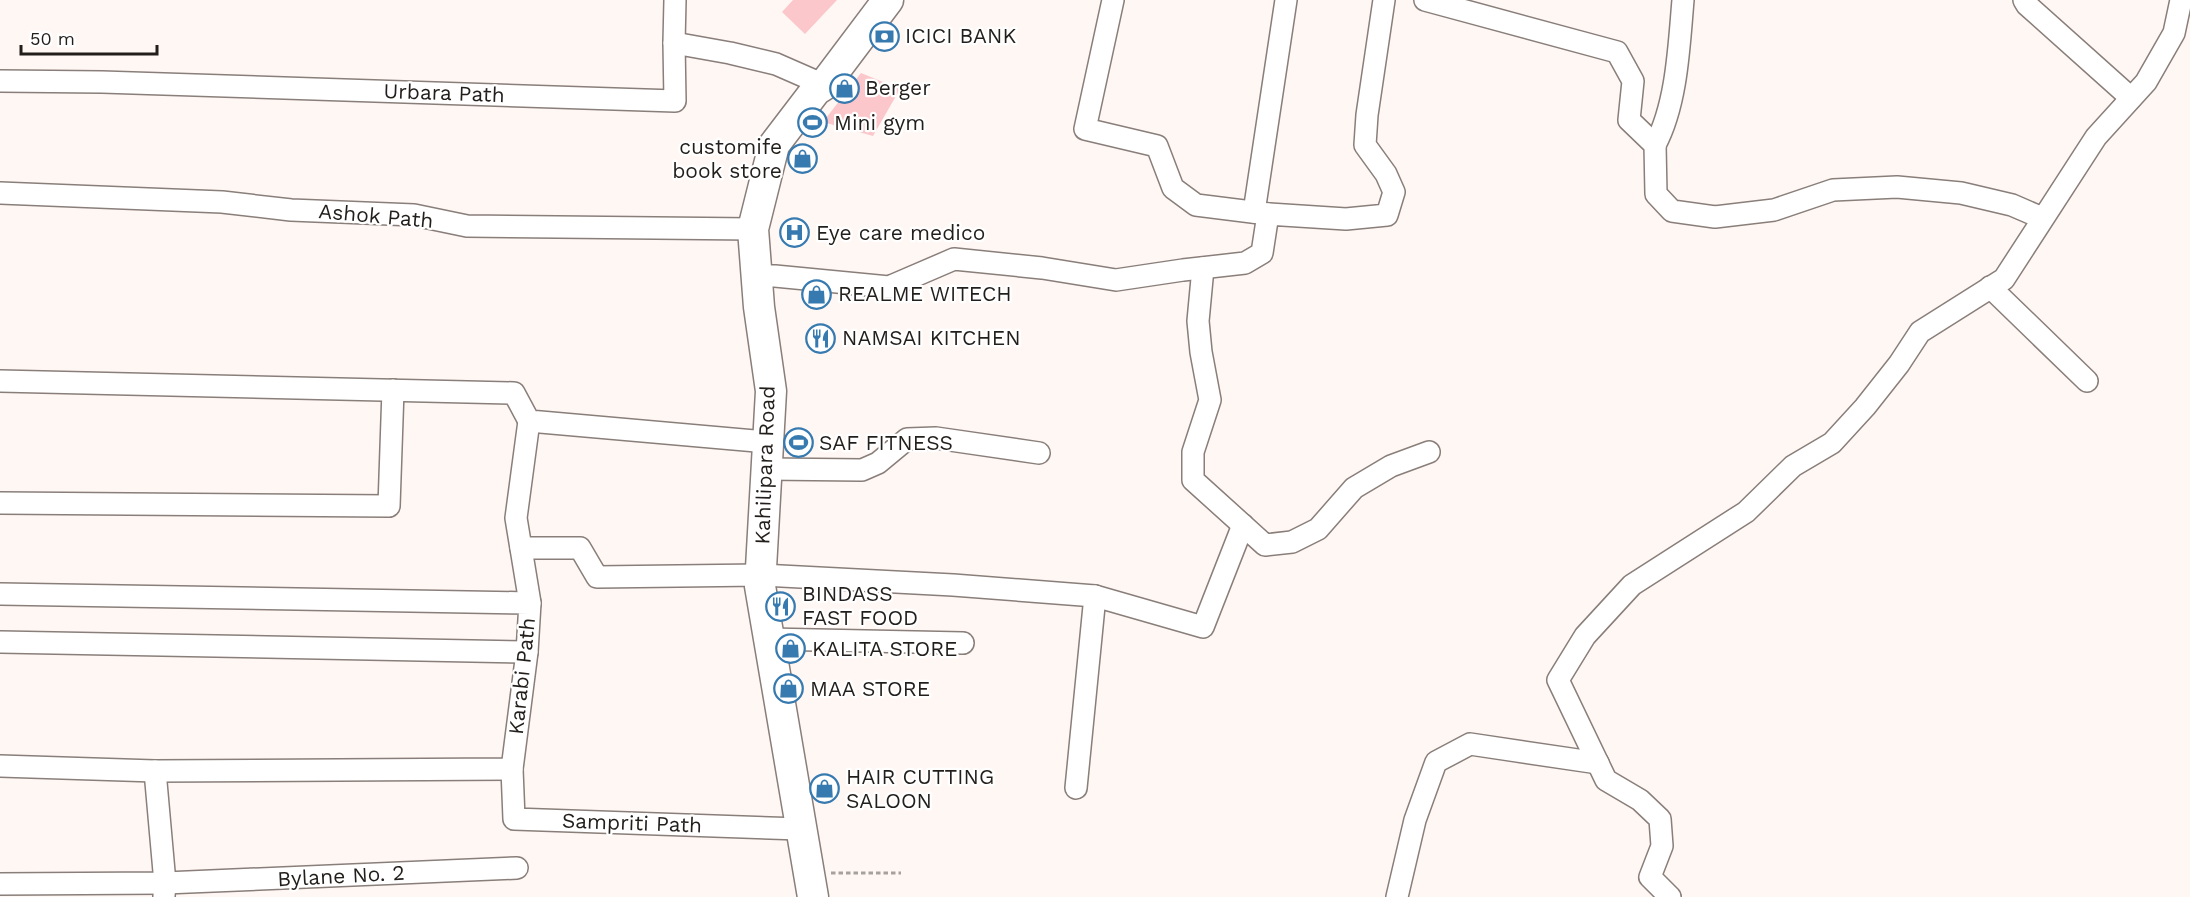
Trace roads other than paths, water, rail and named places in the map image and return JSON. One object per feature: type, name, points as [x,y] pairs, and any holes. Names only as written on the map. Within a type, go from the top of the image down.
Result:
[{"type":"main road","name":"Kahilipara Road","points":[[821,885],[800,830],[760,586],[771,391],[759,307],[753,229],[774,145],[816,90],[824,85],[888,0]]},
{"type":"street","points":[[675,0],[674,44],[730,53],[776,64],[824,85]]},
{"type":"street","points":[[1113,0],[1084,129],[1157,146],[1173,188],[1196,205],[1261,213],[1346,219],[1387,215],[1394,192],[1386,174],[1365,145],[1367,115],[1384,0]]},
{"type":"street","points":[[756,276],[889,287],[954,259],[1042,268],[1116,280],[1245,263],[1262,253],[1261,213],[1286,0]]},
{"type":"street","points":[[1425,0],[1617,52],[1633,81],[1629,120],[1655,145]]},
{"type":"street","points":[[1683,0],[1677,76],[1655,145],[1656,194],[1672,211],[1715,217],[1774,210],[1833,190],[1897,187],[1971,196],[2012,205],[2042,218]]},
{"type":"street","points":[[2024,0],[2131,98]]},
{"type":"street","points":[[1670,897],[1650,877],[1662,846],[1660,819],[1640,800],[1606,780],[1558,680],[1585,636],[1632,585],[1746,512],[1793,466],[1832,443],[1865,407],[1920,333],[2004,279],[2096,137],[2146,82],[2174,33],[2181,0]]},
{"type":"street","name":"Urbara Path","points":[[0,81],[102,82],[675,101],[674,44]]},
{"type":"street","name":"Ashok Path","points":[[0,193],[222,202],[291,210],[414,215],[468,226],[753,229]]},
{"type":"street","points":[[1203,268],[1198,321],[1210,400],[1193,452],[1193,480],[1265,545],[1292,542],[1318,529],[1354,489],[1391,466],[1429,452]]},
{"type":"street","points":[[1990,287],[2087,381]]},
{"type":"street","points":[[0,381],[514,393],[529,421],[516,518],[530,603]]},
{"type":"street","points":[[0,503],[389,506],[393,390]]},
{"type":"street","points":[[529,421],[862,470],[878,463],[907,438],[936,438],[1039,453]]},
{"type":"street","points":[[521,548],[580,548],[597,577],[760,575],[953,585],[1095,596],[1203,627],[1243,525]]},
{"type":"street","name":"Karabi Path","points":[[0,594],[530,603],[527,652],[512,769]]},
{"type":"street","points":[[1076,788],[1095,596]]},
{"type":"street","points":[[768,639],[963,643]]},
{"type":"street","points":[[0,642],[527,652]]},
{"type":"street","points":[[1397,897],[1415,820],[1436,762],[1470,744],[1598,763]]},
{"type":"street","points":[[0,766],[155,771],[512,769]]},
{"type":"street","name":"Sampriti Path","points":[[512,769],[514,819],[800,830]]},
{"type":"street","points":[[155,771],[164,890]]},
{"type":"street","name":"Bylane No. 2","points":[[0,884],[164,890],[517,868]]},
{"type":"place","name":"ICICI BANK","points":[[884,36]]},
{"type":"place","name":"Berger","points":[[844,88]]},
{"type":"place","name":"Mini gym","points":[[813,123]]},
{"type":"place","name":"customife book store","points":[[803,159]]},
{"type":"place","name":"Eye care medico","points":[[795,233]]},
{"type":"place","name":"REALME WITECH","points":[[817,294]]},
{"type":"place","name":"NAMSAI KITCHEN","points":[[821,338]]},
{"type":"place","name":"SAF FITNESS","points":[[798,443]]},
{"type":"place","name":"BINDASS FAST FOOD","points":[[781,606]]},
{"type":"place","name":"KALITA STORE","points":[[791,649]]},
{"type":"place","name":"MAA STORE","points":[[789,689]]},
{"type":"place","name":"HAIR CUTTING SALOON","points":[[825,789]]}]
